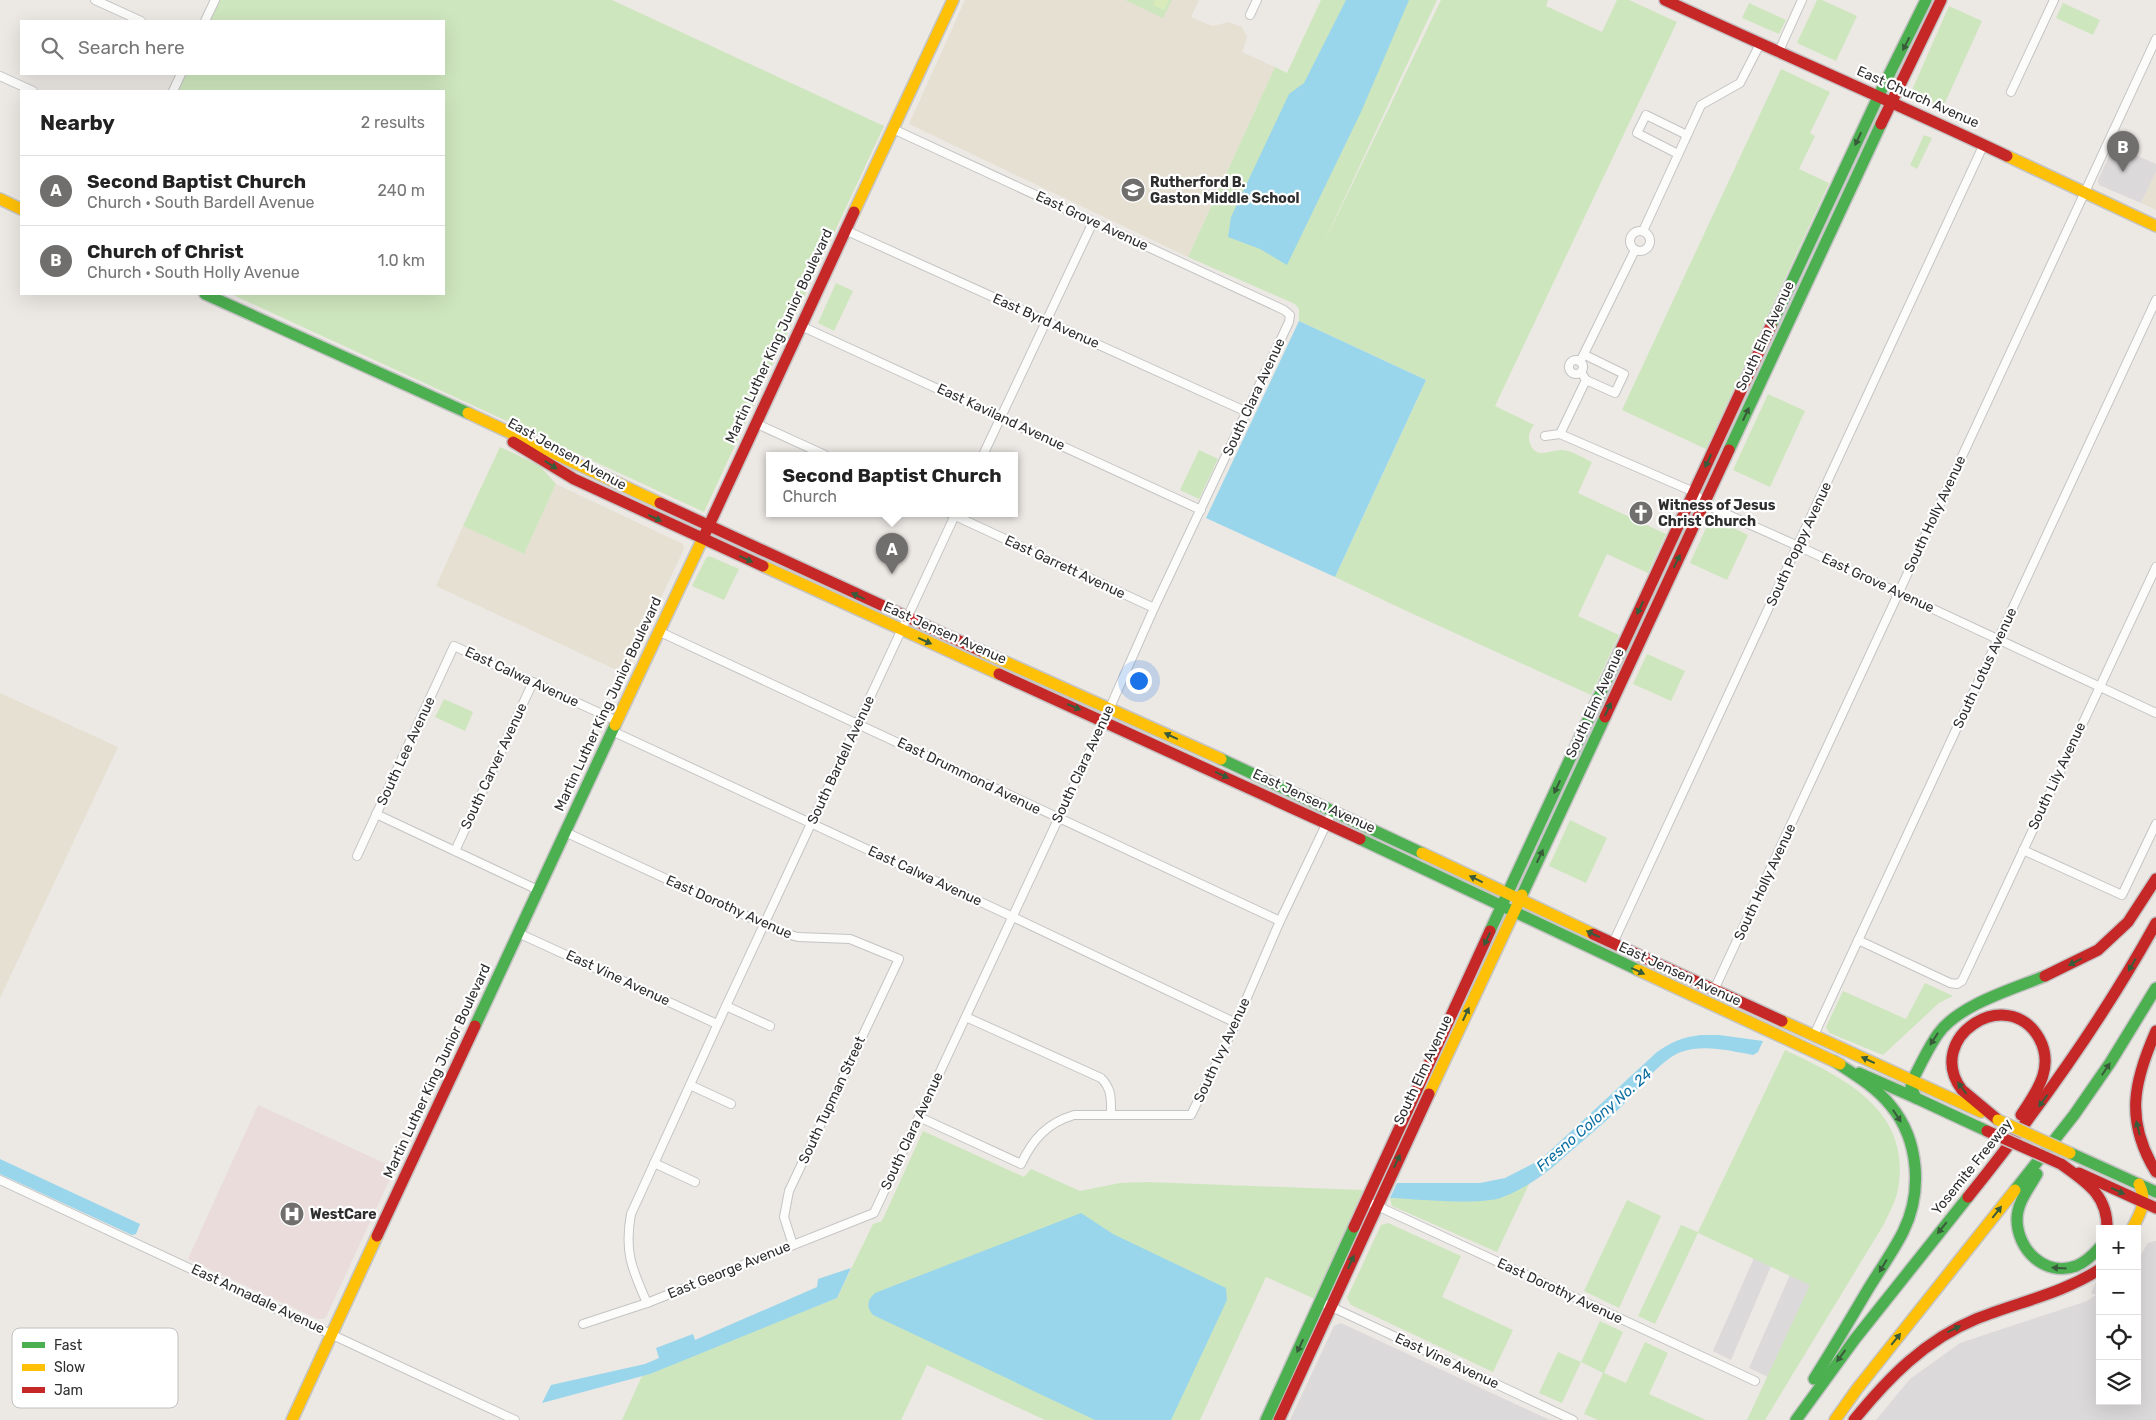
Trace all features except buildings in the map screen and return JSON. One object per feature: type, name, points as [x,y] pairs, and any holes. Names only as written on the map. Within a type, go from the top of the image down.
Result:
[{"type":"main road","name":"Martin Luther King Junior Boulevard","points":[[294,1419],[658,631],[953,0]]},
{"type":"main road","name":"East Church Avenue","points":[[1665,0],[1686,4],[1760,44],[1879,95],[2156,226]]},
{"type":"main road","name":"South Elm Avenue","points":[[1279,1420],[1332,1307],[1371,1203],[1501,907],[1879,95],[1926,0]]},
{"type":"main road","name":"South Elm Avenue","points":[[1266,1420],[1321,1302],[1514,913],[1892,101],[1941,0]]},
{"type":"main road","points":[[0,199],[20,209]]},
{"type":"main road","name":"East Jensen Avenue","points":[[207,295],[464,413],[492,424],[907,618],[1333,810],[1507,894],[2156,1192]]},
{"type":"main road","name":"East Jensen Avenue","points":[[464,413],[574,479],[1327,823],[1660,981],[2156,1208]]},
{"type":"main road","points":[[1916,1098],[1911,1087],[1912,1081],[1938,1033],[1954,1017],[1985,1001],[2057,971],[2098,950],[2128,922],[2156,879]]},
{"type":"main road","name":"Yosemite Freeway","points":[[1794,1420],[1860,1330],[2042,1102],[2095,1027],[2156,923]]},
{"type":"main road","points":[[1660,981],[1676,979],[1702,991],[1714,990]]},
{"type":"main road","points":[[1835,1420],[1857,1389],[2060,1132],[2105,1070],[2156,988]]},
{"type":"main road","points":[[1978,1184],[2038,1089],[2046,1067],[2044,1051],[2036,1032],[2020,1019],[1996,1014],[1978,1019],[1965,1028],[1954,1046],[1952,1065],[1954,1076],[1964,1093],[1998,1120]]},
{"type":"main road","points":[[1758,1026],[1774,1026],[1804,1038],[1814,1035]]},
{"type":"main road","points":[[2156,1031],[2140,1068],[2134,1105],[2141,1141],[2156,1172]]},
{"type":"main road","points":[[1794,1420],[1825,1359],[1903,1232],[1909,1219],[1916,1191],[1913,1152],[1898,1116],[1874,1090],[1834,1061]]},
{"type":"main road","points":[[2060,1132],[2019,1210],[2017,1219],[2019,1238],[2034,1259],[2049,1267],[2058,1269],[2068,1268],[2085,1262],[2096,1251]]},
{"type":"main road","points":[[2061,1164],[2098,1193],[2108,1214],[2108,1225]]},
{"type":"main road","points":[[2134,1225],[2145,1196],[2139,1184]]},
{"type":"main road","points":[[1854,1420],[1894,1373],[1923,1348],[1947,1332],[1974,1319],[2077,1283],[2098,1270]]},
{"type":"street","points":[[95,0],[139,20]]},
{"type":"street","points":[[205,20],[215,0]]},
{"type":"street","points":[[1250,15],[1257,0]]},
{"type":"street","points":[[1778,52],[1802,0]]},
{"type":"street","points":[[2011,92],[2054,0]]},
{"type":"street","name":"South Holly Avenue","points":[[1714,990],[2156,39]]},
{"type":"street","points":[[1644,232],[1701,105],[1740,83],[1760,44]]},
{"type":"street","points":[[173,90],[181,75]]},
{"type":"street","points":[[0,76],[31,90]]},
{"type":"street","points":[[1678,154],[1638,133],[1646,116],[1687,135]]},
{"type":"street","name":"East Grove Avenue","points":[[893,129],[1284,310],[1290,315]]},
{"type":"street","name":"South Poppy Avenue","points":[[1613,943],[1984,144]]},
{"type":"street","points":[[983,452],[1093,222]]},
{"type":"street","name":"East Byrd Avenue","points":[[845,230],[1248,412]]},
{"type":"street","points":[[1636,231],[1644,232],[1648,236],[1649,245],[1645,250],[1635,250],[1629,242],[1631,235],[1636,231]]},
{"type":"street","points":[[1580,362],[1635,250]]},
{"type":"street","name":"South Lotus Avenue","points":[[1814,1035],[2156,300]]},
{"type":"street","name":"South Clara Avenue","points":[[874,1213],[1104,721],[1154,608],[1248,412],[1289,322],[1290,315]]},
{"type":"street","name":"East Kaviland Avenue","points":[[801,326],[1201,510]]},
{"type":"street","points":[[1580,362],[1583,368],[1581,372],[1586,380],[1615,393],[1624,374],[1585,355]]},
{"type":"street","points":[[1580,362],[1574,361],[1570,363],[1569,368],[1573,374],[1581,372]]},
{"type":"street","points":[[1545,436],[1560,434],[1586,380]]},
{"type":"street","points":[[755,423],[818,452]]},
{"type":"street","name":"East Grove Avenue","points":[[1560,434],[1694,492],[1704,504],[1899,592],[2156,713]]},
{"type":"street","name":"South Bardell Avenue","points":[[647,1303],[635,1276],[627,1242],[631,1214],[907,618],[952,517]]},
{"type":"street","name":"East Garrett Avenue","points":[[959,517],[1154,608]]},
{"type":"street","name":"South Lily Avenue","points":[[1858,940],[1942,980],[1957,984],[1965,975],[2156,567]]},
{"type":"street","name":"East Drummond Avenue","points":[[658,631],[982,780],[1058,819],[1280,921]]},
{"type":"street","name":"East Calwa Avenue","points":[[454,646],[533,682],[614,726],[811,823],[1013,916],[1236,1023]]},
{"type":"street","name":"South Lee Avenue","points":[[357,856],[454,646]]},
{"type":"street","name":"South Carver Avenue","points":[[455,851],[533,682]]},
{"type":"street","name":"South Ivy Avenue","points":[[919,1118],[1021,1164],[1032,1143],[1053,1123],[1074,1115],[1191,1115],[1236,1023],[1280,921],[1333,810]]},
{"type":"street","points":[[376,814],[538,890]]},
{"type":"street","points":[[2023,850],[2122,895],[2156,824]]},
{"type":"street","name":"East Dorothy Avenue","points":[[565,832],[764,924],[798,937],[850,939],[899,959]]},
{"type":"street","name":"East Vine Avenue","points":[[518,933],[718,1024]]},
{"type":"street","name":"South Tupman Street","points":[[793,1245],[784,1217],[789,1191],[899,959]]},
{"type":"street","points":[[726,1006],[770,1026]]},
{"type":"street","points":[[966,1017],[1101,1078],[1111,1092],[1111,1114]]},
{"type":"street","points":[[690,1085],[731,1104]]},
{"type":"street","points":[[654,1163],[694,1182]]},
{"type":"street","name":"East Annadale Avenue","points":[[0,1180],[515,1420]]},
{"type":"street","name":"East Dorothy Avenue","points":[[1371,1203],[1755,1381]]},
{"type":"street","name":"East George Avenue","points":[[583,1324],[647,1303],[874,1213]]},
{"type":"street","name":"East Vine Avenue","points":[[1321,1302],[1573,1420]]},
{"type":"shaded area","name":"Rutherford B. Gaston Middle School","points":[[965,0],[1199,0],[1191,17],[1212,26],[1229,22],[1242,27],[1247,37],[1242,52],[1275,67],[1188,257],[909,124]]},
{"type":"shaded area","points":[[2114,145],[2156,164],[2156,172],[2141,203],[2099,185],[2098,180]]},
{"type":"shaded area","points":[[2156,172],[2156,210],[2141,203]]},
{"type":"shaded area","points":[[556,484],[683,544],[684,549],[625,674],[436,586],[463,526],[524,554]]},
{"type":"shaded area","points":[[0,693],[118,747],[0,998]]},
{"type":"shaded area","name":"WestCare","points":[[258,1105],[395,1168],[326,1317],[323,1319],[318,1319],[188,1259]]},
{"type":"shaded area","points":[[2156,1241],[2156,1420],[1876,1420],[1910,1379],[1960,1343],[2087,1301],[2096,1295],[2096,1405],[2141,1405],[2141,1254],[2148,1243]]},
{"type":"shaded area","points":[[1754,1258],[1771,1266],[1731,1360],[1713,1351]]},
{"type":"shaded area","points":[[1790,1275],[1811,1285],[1768,1377],[1749,1368]]},
{"type":"shaded area","points":[[2096,1282],[2096,1295],[2091,1293]]},
{"type":"shaded area","points":[[1341,1323],[1550,1420],[1290,1420],[1334,1326]]},
{"type":"green space","points":[[220,0],[612,0],[884,126],[704,512],[233,295],[445,295],[445,90],[178,90],[186,75],[445,75],[445,20],[210,20]]},
{"type":"green space","points":[[1125,0],[1172,0],[1163,18]]},
{"type":"green space","points":[[1155,0],[1169,0],[1164,10],[1153,5]]},
{"type":"green space","points":[[1321,0],[1437,0],[1320,251],[1441,0],[1548,0],[1546,6],[1602,32],[1617,0],[1629,0],[1677,22],[1495,406],[1534,425],[1530,431],[1529,438],[1536,452],[1544,453],[1563,450],[1592,462],[1578,493],[1666,534],[1648,573],[1607,554],[1578,616],[1619,635],[1591,695],[1335,577],[1426,380],[1299,321],[1299,309],[1295,304],[1188,257],[1275,67],[1287,73]]},
{"type":"green space","points":[[1817,0],[1822,0],[1857,16],[1836,61],[1797,43]]},
{"type":"green space","points":[[1749,3],[1786,20],[1779,34],[1742,18]]},
{"type":"green space","points":[[2063,3],[2100,20],[2093,35],[2056,18]]},
{"type":"green space","points":[[1949,6],[1982,21],[1943,107],[1915,94],[1912,90]]},
{"type":"green space","points":[[1781,69],[1830,92],[1810,133],[1815,136],[1799,169],[1829,183],[1706,449],[1622,410]]},
{"type":"green space","points":[[1924,135],[1932,138],[1917,169],[1910,165]]},
{"type":"green space","points":[[836,283],[853,291],[834,331],[818,323]]},
{"type":"green space","points":[[1768,394],[1805,411],[1770,487],[1733,470]]},
{"type":"green space","points":[[500,447],[539,465],[556,484],[524,554],[463,526]]},
{"type":"green space","points":[[1199,450],[1218,459],[1199,499],[1180,490]]},
{"type":"green space","points":[[1711,517],[1748,535],[1727,580],[1690,563]]},
{"type":"green space","points":[[709,556],[739,569],[724,600],[692,586],[706,558]]},
{"type":"green space","points":[[1647,654],[1685,671],[1671,701],[1633,684]]},
{"type":"green space","points":[[444,699],[473,712],[465,731],[435,717]]},
{"type":"green space","points":[[1570,820],[1607,838],[1586,883],[1549,866]]},
{"type":"green space","points":[[1925,983],[1953,996],[1939,1003],[1883,1055],[1829,1033],[1826,1027],[1843,991],[1906,1019]]},
{"type":"green space","points":[[1785,1050],[1830,1072],[1850,1085],[1869,1100],[1884,1118],[1895,1138],[1900,1161],[1898,1189],[1884,1224],[1765,1420],[1747,1420],[1810,1285],[1698,1233],[1655,1324],[1638,1316],[1681,1225],[1698,1232]]},
{"type":"green space","points":[[923,1131],[1024,1177],[1031,1169],[1080,1191],[1120,1183],[1147,1182],[1363,1190],[1315,1299],[1266,1277],[1200,1420],[1045,1420],[927,1365],[901,1420],[622,1420],[642,1376],[837,1298],[873,1224],[882,1221]]},
{"type":"green space","points":[[1530,1182],[1497,1252],[1392,1206],[1390,1198],[1479,1201],[1504,1197]]},
{"type":"green space","points":[[1627,1200],[1661,1216],[1619,1308],[1584,1291]]},
{"type":"green space","points":[[1388,1223],[1461,1256],[1442,1297],[1513,1330],[1493,1372],[1351,1305],[1347,1298],[1381,1225]]},
{"type":"green space","points":[[1600,1321],[1623,1332],[1604,1373],[1626,1383],[1645,1342],[1668,1353],[1649,1394],[1706,1420],[1598,1420],[1584,1414],[1603,1373],[1581,1362]]},
{"type":"green space","points":[[1558,1352],[1581,1362],[1562,1403],[1539,1393]]},
{"type":"water","points":[[1346,0],[1409,0],[1361,112],[1287,265],[1260,249],[1228,237],[1231,217],[1289,94],[1304,83]]},
{"type":"water","points":[[1299,321],[1426,380],[1335,577],[1206,518]]},
{"type":"water","name":"Fresno Colony No. 24","points":[[1701,1035],[1719,1035],[1763,1041],[1758,1052],[1753,1055],[1708,1048],[1681,1052],[1673,1056],[1658,1068],[1614,1114],[1553,1167],[1529,1184],[1503,1197],[1479,1201],[1390,1198],[1397,1183],[1480,1183],[1505,1178],[1540,1160],[1657,1052],[1678,1040]]},
{"type":"water","points":[[0,1159],[140,1224],[136,1234],[132,1235],[0,1174]]},
{"type":"water","points":[[1081,1213],[1113,1234],[1226,1288],[1227,1300],[1171,1420],[1095,1420],[873,1315],[869,1309],[870,1298],[875,1293]]},
{"type":"water","points":[[851,1268],[837,1298],[650,1374],[542,1403],[551,1385],[645,1364],[659,1358],[656,1348],[693,1334],[695,1340],[817,1287],[818,1279]]},
{"type":"traffic: fast","points":[[1771,326],[1879,95],[1926,0]]},
{"type":"traffic: fast","points":[[1729,450],[1881,124]]},
{"type":"traffic: fast","points":[[207,295],[468,413]]},
{"type":"traffic: fast","points":[[1490,931],[1622,647]]},
{"type":"traffic: fast","points":[[1522,895],[1605,717]]},
{"type":"traffic: fast","points":[[475,1026],[615,725]]},
{"type":"traffic: fast","points":[[1221,759],[1422,853]]},
{"type":"traffic: fast","points":[[1360,839],[1638,970]]},
{"type":"traffic: fast","points":[[1916,1098],[1911,1087],[1912,1081],[1931,1045],[1947,1024],[1972,1006],[2002,992],[2045,976]]},
{"type":"traffic: fast","points":[[2015,1190],[2074,1115],[2110,1063],[2156,988]]},
{"type":"traffic: fast","points":[[1814,1379],[1895,1247],[1903,1232],[1914,1200],[1915,1167],[1908,1134],[1900,1120],[1879,1093],[1834,1061]]},
{"type":"traffic: fast","points":[[1859,1073],[1916,1098]]},
{"type":"traffic: fast","points":[[1916,1098],[1987,1131]]},
{"type":"traffic: fast","points":[[2070,1153],[2156,1192]]},
{"type":"traffic: fast","points":[[2037,1174],[2019,1207],[2017,1219],[2018,1230],[2027,1250],[2035,1258],[2054,1268],[2076,1266],[2096,1251]]},
{"type":"traffic: fast","points":[[1796,1420],[1855,1339],[1968,1197]]},
{"type":"traffic: fast","points":[[1266,1420],[1354,1227]]},
{"type":"traffic: slow","points":[[854,212],[953,0]]},
{"type":"traffic: slow","points":[[2007,156],[2156,226]]},
{"type":"traffic: slow","points":[[0,199],[20,209]]},
{"type":"traffic: slow","points":[[468,413],[660,503]]},
{"type":"traffic: slow","points":[[615,725],[704,536]]},
{"type":"traffic: slow","points":[[763,566],[999,674]]},
{"type":"traffic: slow","points":[[981,651],[1221,759]]},
{"type":"traffic: slow","points":[[1422,853],[1593,934]]},
{"type":"traffic: slow","points":[[1429,1094],[1522,895]]},
{"type":"traffic: slow","points":[[1638,970],[1840,1064]]},
{"type":"traffic: slow","points":[[1782,1021],[1981,1112]]},
{"type":"traffic: slow","points":[[1998,1120],[2070,1153]]},
{"type":"traffic: slow","points":[[2134,1225],[2143,1202],[2142,1190],[2139,1184]]},
{"type":"traffic: slow","points":[[1835,1420],[1857,1389],[2015,1190]]},
{"type":"traffic: slow","points":[[292,1420],[377,1236]]},
{"type":"traffic: jam","points":[[1665,0],[2007,156]]},
{"type":"traffic: jam","points":[[1881,124],[1941,0]]},
{"type":"traffic: jam","points":[[704,536],[854,212]]},
{"type":"traffic: jam","points":[[1622,647],[1771,326]]},
{"type":"traffic: jam","points":[[513,442],[574,479],[763,566]]},
{"type":"traffic: jam","points":[[1605,717],[1729,450]]},
{"type":"traffic: jam","points":[[660,503],[981,651]]},
{"type":"traffic: jam","points":[[999,674],[1360,839]]},
{"type":"traffic: jam","points":[[2045,976],[2098,950],[2128,922],[2156,879]]},
{"type":"traffic: jam","points":[[1968,1197],[2068,1064],[2114,995],[2156,923]]},
{"type":"traffic: jam","points":[[1354,1227],[1490,931]]},
{"type":"traffic: jam","points":[[1593,934],[1782,1021]]},
{"type":"traffic: jam","points":[[1998,1120],[1962,1090],[1953,1071],[1953,1052],[1961,1036],[1974,1024],[1990,1017],[2008,1016],[2025,1022],[2039,1038],[2043,1049],[2045,1069],[2038,1088],[2021,1115]]},
{"type":"traffic: jam","points":[[377,1236],[475,1026]]},
{"type":"traffic: jam","points":[[2156,1031],[2142,1068],[2136,1102],[2136,1119],[2140,1136],[2156,1172]]},
{"type":"traffic: jam","points":[[1279,1420],[1429,1094]]},
{"type":"traffic: jam","points":[[1987,1131],[2061,1164]]},
{"type":"traffic: jam","points":[[2061,1164],[2094,1190],[2104,1207],[2107,1225]]},
{"type":"traffic: jam","points":[[2079,1173],[2156,1208]]},
{"type":"traffic: jam","points":[[1854,1420],[1894,1375],[1940,1338],[1976,1319],[2070,1285],[2098,1270]]},
{"type":"place","name":"Church of Christ","points":[[2123,172]]},
{"type":"place","name":"Rutherford B. Gaston Middle School","points":[[1133,190]]},
{"type":"place","name":"Witness of Jesus Christ Church","points":[[1641,513]]},
{"type":"place","name":"Second Baptist Church","points":[[892,574]]},
{"type":"place","name":"WestCare","points":[[292,1214]]}]
